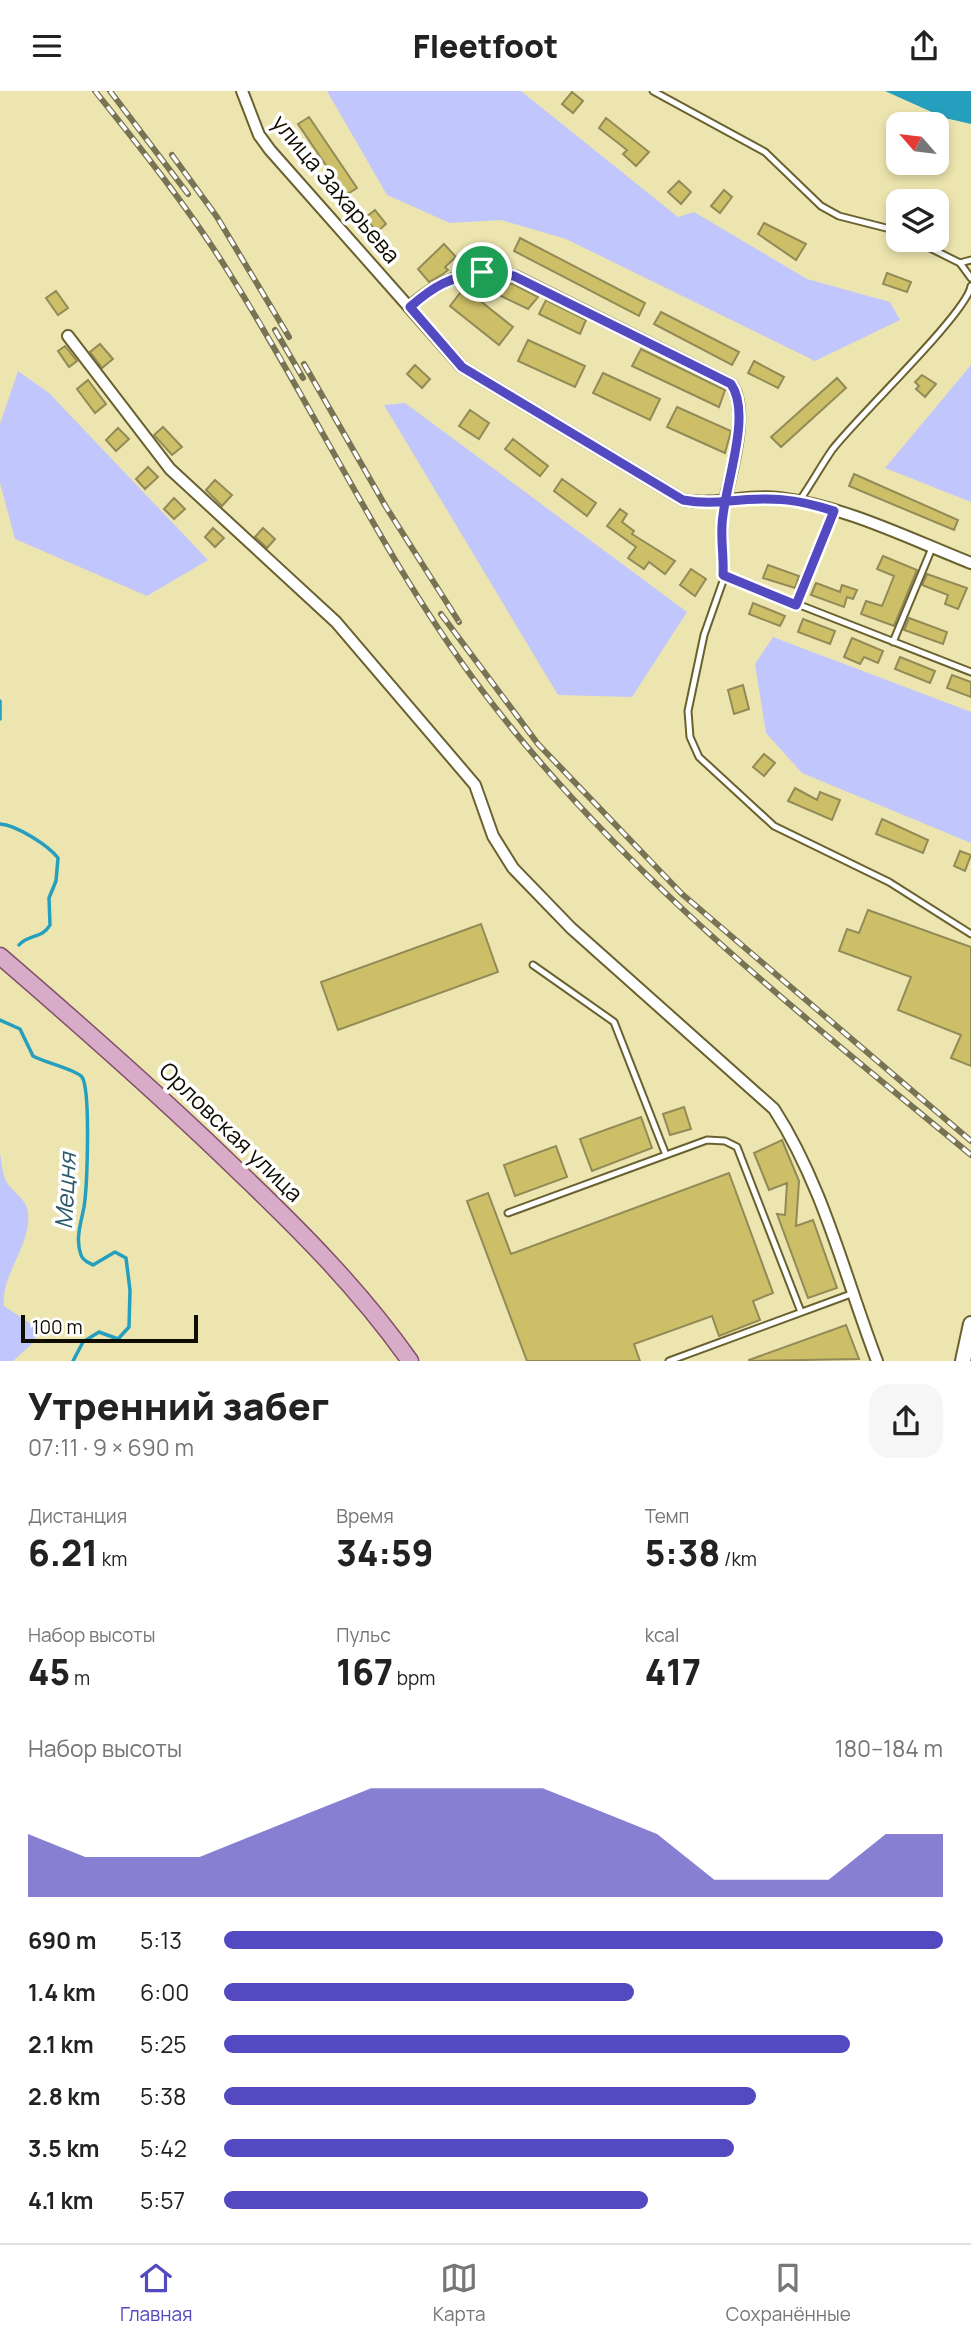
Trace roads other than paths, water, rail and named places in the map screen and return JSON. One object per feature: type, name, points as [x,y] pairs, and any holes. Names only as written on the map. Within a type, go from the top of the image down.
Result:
[{"type":"main road","name":"Орловская улица","points":[[0,956],[148,1084],[320,1249],[379,1316],[410,1361]]},
{"type":"main road","points":[[963,1361],[971,1324]]},
{"type":"street","name":"улица Захарьева","points":[[242,91],[254,125],[270,150],[462,367],[683,500],[701,503],[774,497],[800,500],[971,563]]},
{"type":"street","points":[[410,307],[430,289],[453,277],[482,272],[514,276],[731,384],[737,393],[738,435],[727,501]]},
{"type":"street","points":[[68,336],[170,468],[336,622],[475,785],[493,837],[513,868],[571,928],[774,1109],[796,1143],[812,1179],[877,1361]]},
{"type":"lane","points":[[653,91],[765,152],[821,206],[839,216],[886,228]]},
{"type":"lane","points":[[938,252],[960,263],[971,278]]},
{"type":"lane","points":[[960,263],[971,260]]},
{"type":"lane","points":[[800,500],[833,449],[948,321],[970,293],[971,286]]},
{"type":"lane","points":[[727,501],[723,575],[705,635],[688,711],[690,737],[699,757],[774,826],[889,882],[971,934]]},
{"type":"lane","points":[[796,605],[834,511]]},
{"type":"lane","points":[[893,642],[932,548]]},
{"type":"lane","points":[[723,575],[971,672]]},
{"type":"lane","points":[[533,965],[614,1022],[666,1155]]},
{"type":"lane","points":[[508,1213],[707,1140],[724,1141],[737,1147],[801,1313]]},
{"type":"lane","points":[[669,1361],[851,1294]]},
{"type":"waterway","name":"Мецня","points":[[0,701],[0,719]]},
{"type":"waterway","name":"Мецня","points":[[0,824],[31,836],[58,858],[56,881],[49,898],[50,925],[19,945]]},
{"type":"waterway","name":"Мецня","points":[[0,1020],[20,1029],[33,1056],[82,1077],[87,1101],[88,1140],[79,1249],[83,1259],[93,1265],[115,1252],[126,1258],[130,1290],[129,1327],[118,1339],[99,1332],[83,1342],[73,1361]]},
{"type":"railway","points":[[95,91],[216,252],[413,589],[481,689],[534,755],[650,878],[712,936],[840,1047],[971,1155]]},
{"type":"railway","points":[[110,91],[188,194]]},
{"type":"railway","points":[[172,155],[217,217],[289,337]]},
{"type":"railway","points":[[275,330],[303,378]]},
{"type":"railway","points":[[304,364],[386,507],[459,622]]},
{"type":"railway","points":[[441,614],[538,744],[682,894],[971,1141]]}]
